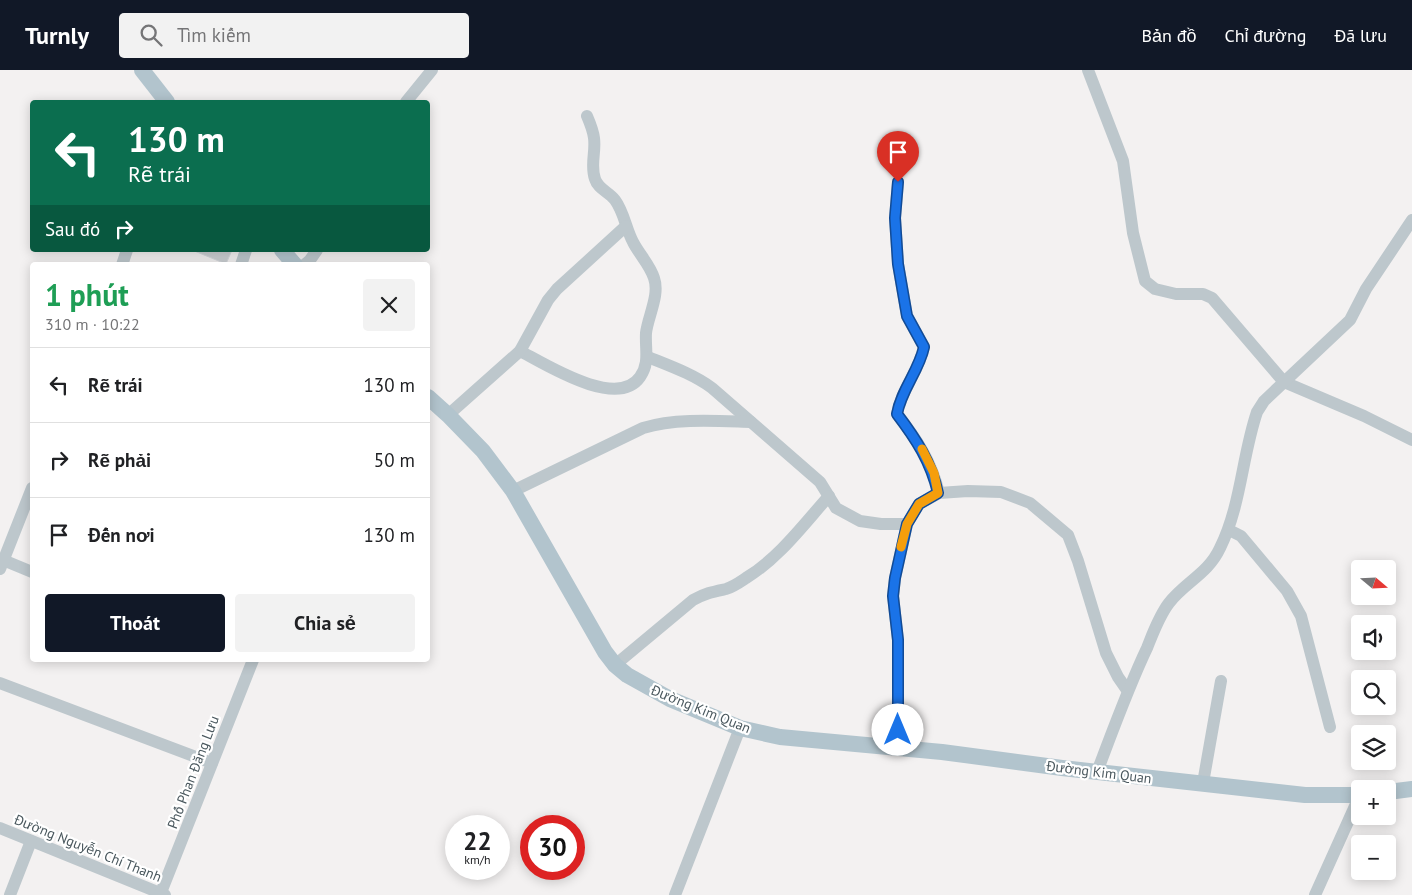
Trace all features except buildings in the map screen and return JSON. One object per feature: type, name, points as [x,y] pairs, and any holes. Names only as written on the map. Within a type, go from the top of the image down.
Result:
[{"type":"main road","points":[[142,70],[164,100]]},
{"type":"main road","points":[[284,252],[292,262]]},
{"type":"main road","name":"Đường Kim Quan","points":[[430,399],[483,451],[513,491],[605,652],[615,665],[640,683],[670,699],[740,728],[780,737],[898,748],[1305,795],[1351,795]]},
{"type":"main road","points":[[1396,791],[1412,789]]},
{"type":"street","points":[[408,100],[432,70]]},
{"type":"street","points":[[1088,70],[1123,161],[1133,233],[1145,281],[1155,289],[1176,294],[1203,294],[1212,298],[1284,382],[1364,416],[1412,440]]},
{"type":"street","points":[[520,351],[585,384],[608,389],[624,388],[640,379],[648,357],[647,330],[656,289],[654,278],[632,241],[617,202],[610,194],[598,186],[594,178],[592,160],[594,139],[587,116]]},
{"type":"street","points":[[898,182],[895,218],[898,264],[907,316],[924,347],[921,359],[899,400],[897,414],[926,454],[934,473],[938,493]]},
{"type":"street","points":[[1097,772],[1128,690],[1168,603],[1206,570],[1219,550],[1228,530],[1257,412],[1264,401],[1350,320],[1366,288],[1412,220]]},
{"type":"street","points":[[448,415],[520,351],[548,300],[557,289],[626,226]]},
{"type":"street","points":[[308,262],[316,252]]},
{"type":"street","points":[[648,357],[701,380],[820,482],[836,508],[860,521],[881,524],[907,524]]},
{"type":"street","points":[[513,491],[643,428],[653,425],[708,421],[751,422]]},
{"type":"street","points":[[898,748],[898,640],[893,596],[895,578],[907,524],[919,504],[938,493],[968,491],[1001,492],[1030,503],[1068,535],[1078,561],[1106,653],[1118,677],[1128,690]]},
{"type":"street","points":[[30,493],[2,565],[30,572]]},
{"type":"street","points":[[615,665],[693,600],[707,592],[727,588],[764,566],[829,496]]},
{"type":"street","points":[[1228,530],[1241,536],[1264,563],[1287,591],[1301,616],[1330,727]]},
{"type":"street","name":"Phố Phan Đăng Lưu","points":[[162,894],[252,662]]},
{"type":"street","points":[[1203,783],[1221,681]]},
{"type":"street","points":[[0,683],[212,763]]},
{"type":"street","points":[[675,895],[740,728]]},
{"type":"street","points":[[1316,895],[1351,815]]},
{"type":"street","name":"Đường Nguyễn Chí Thanh","points":[[0,828],[162,894]]},
{"type":"street","points":[[10,895],[31,841]]},
{"type":"slow traffic","points":[[901,547],[907,524],[919,504],[938,493],[934,473],[922,449]]},
{"type":"route","points":[[898,182],[895,218],[898,264],[907,316],[924,347],[921,359],[899,400],[897,414],[926,454],[934,473],[938,493],[919,504],[907,524],[895,578],[893,596],[898,640],[898,730]]}]
